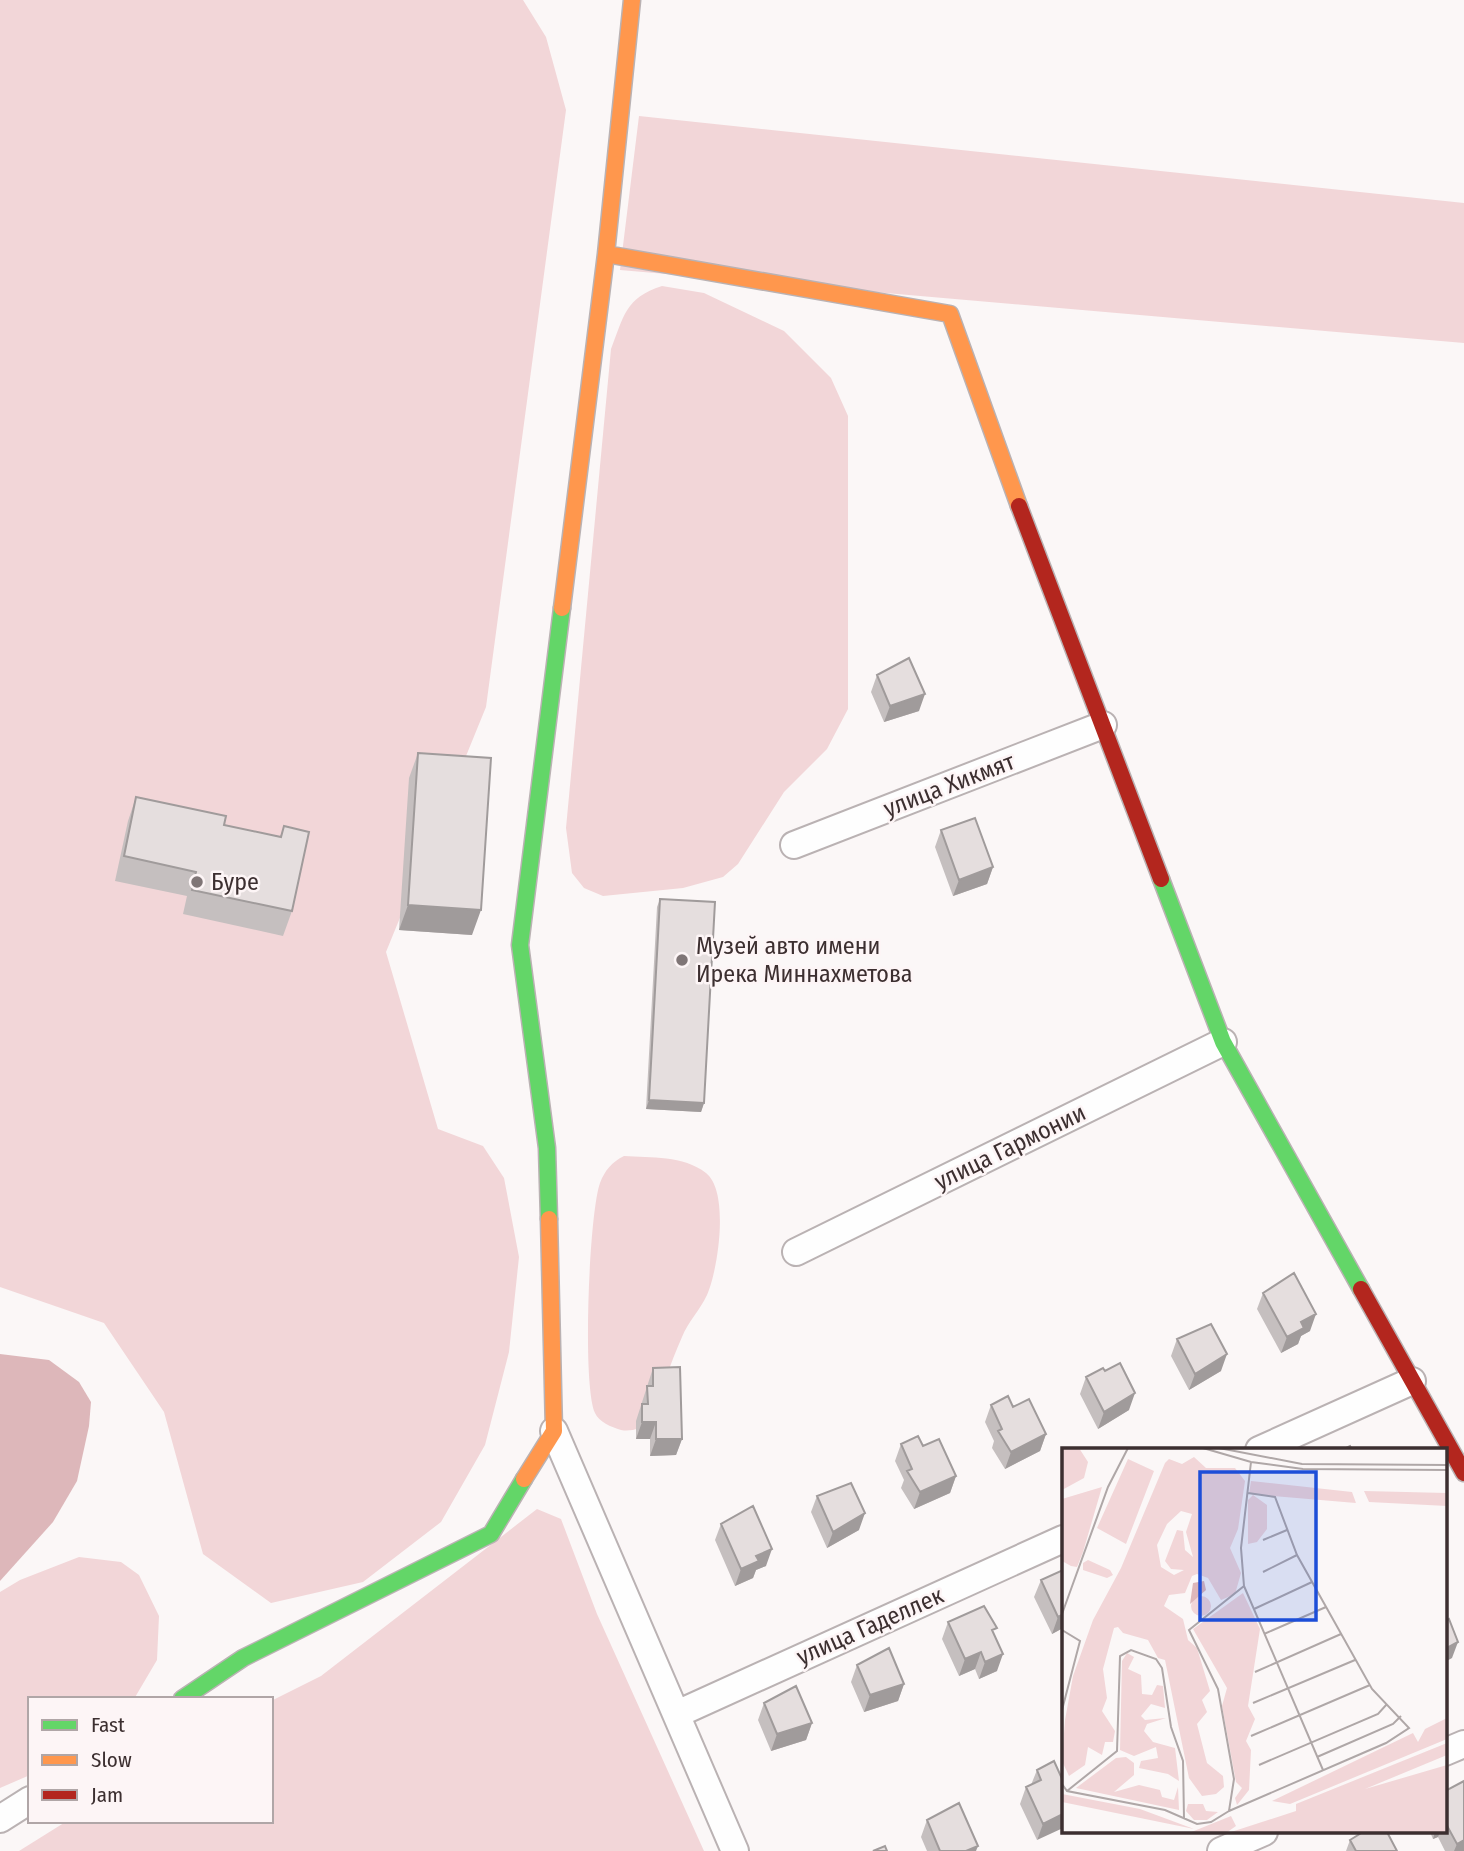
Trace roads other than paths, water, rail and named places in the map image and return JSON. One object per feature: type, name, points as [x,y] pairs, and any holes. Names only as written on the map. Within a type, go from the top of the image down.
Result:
[{"type":"street","points":[[632,0],[606,254],[520,945],[547,1148],[554,1431],[735,1851]]},
{"type":"street","points":[[606,254],[950,314],[998,451],[1223,1042],[1464,1473]]},
{"type":"street","name":"улица Хикмят","points":[[794,845],[1103,725]]},
{"type":"street","name":"улица Гармонии","points":[[796,1252],[1223,1042]]},
{"type":"street","points":[[1263,1448],[1412,1381]]},
{"type":"street","points":[[185,1697],[243,1658],[491,1534],[554,1431]]},
{"type":"street","name":"улица Гаделлек","points":[[677,1714],[1062,1539]]},
{"type":"street","points":[[1446,1752],[1464,1744]]},
{"type":"street","points":[[0,1819],[28,1801]]},
{"type":"street","points":[[1221,1851],[1259,1834]]},
{"type":"place","name":"Буре","points":[[197,882]]},
{"type":"place","name":"Музей авто имени Ирека Миннахметова","points":[[682,960]]}]
